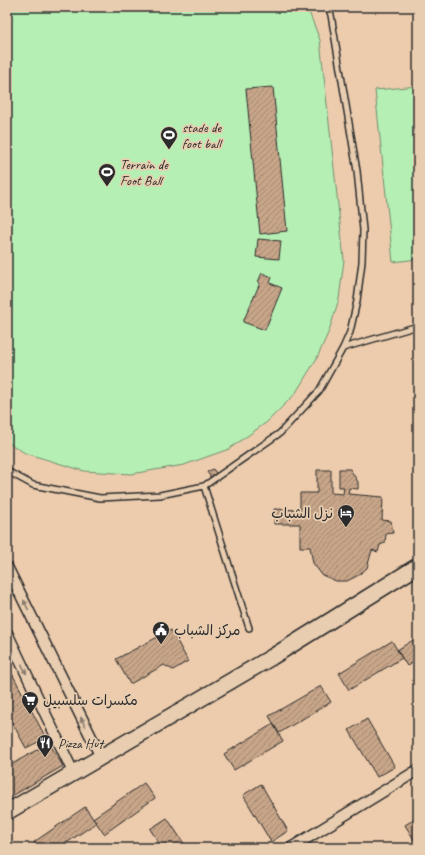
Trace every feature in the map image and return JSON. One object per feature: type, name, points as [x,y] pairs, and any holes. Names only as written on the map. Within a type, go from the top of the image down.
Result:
[{"type":"main road","points":[[7,812],[73,772],[272,657],[418,566]]},
{"type":"main road","points":[[399,579],[418,578]]},
{"type":"street","points":[[7,567],[101,757]]},
{"type":"street","points":[[7,633],[73,772]]},
{"type":"street","points":[[291,848],[418,770]]},
{"type":"lane","points":[[7,471],[33,485],[100,498],[160,495],[204,486],[280,433],[319,391],[343,348],[350,332],[357,301],[362,262],[362,230],[355,163],[331,15],[328,7]]},
{"type":"lane","points":[[343,348],[418,326]]},
{"type":"lane","points":[[204,486],[249,628]]},
{"type":"green space","name":"stade de foot ball","points":[[7,7],[307,7],[320,40],[344,260],[339,299],[329,331],[317,358],[295,394],[267,422],[229,449],[184,465],[131,474],[84,471],[25,453],[7,442]]},
{"type":"green space","points":[[418,86],[418,259],[393,262],[375,90]]},
{"type":"building","points":[[273,87],[287,231],[260,234],[246,89]]},
{"type":"building","points":[[258,239],[281,241],[279,259],[256,257]]},
{"type":"building","points":[[262,273],[272,277],[270,283],[282,288],[265,330],[243,322],[260,283],[258,282]]},
{"type":"building","points":[[213,469],[218,476],[212,479],[207,472]]},
{"type":"building","name":"نزل الشباب","points":[[339,469],[350,469],[358,482],[358,489],[349,488],[348,494],[383,497],[382,520],[391,521],[393,533],[386,534],[385,543],[380,545],[378,552],[372,550],[367,568],[357,576],[347,581],[336,581],[322,575],[313,563],[310,547],[300,547],[300,524],[274,524],[274,509],[300,510],[300,493],[317,493],[317,470],[331,470],[331,493],[343,494],[344,487],[339,487]]},
{"type":"building","name":"مركز الشباب","points":[[171,630],[188,661],[173,670],[164,665],[130,684],[116,659]]},
{"type":"building","points":[[418,637],[418,660],[407,666],[397,650]]},
{"type":"building","points":[[392,641],[402,658],[349,690],[339,673]]},
{"type":"building","points":[[7,664],[46,738],[26,748],[7,713]]},
{"type":"building","points":[[321,686],[331,702],[279,733],[269,716]]},
{"type":"building","points":[[367,719],[395,767],[377,777],[349,730]]},
{"type":"building","points":[[273,724],[283,741],[234,770],[224,754]]},
{"type":"building","points":[[49,743],[63,766],[7,799],[7,767]]},
{"type":"building","points":[[144,783],[155,798],[104,834],[93,818]]},
{"type":"building","points":[[261,784],[288,831],[271,842],[243,795]]},
{"type":"building","points":[[85,807],[96,823],[59,848],[38,848],[34,842]]},
{"type":"building","points":[[418,817],[418,846],[405,825]]},
{"type":"building","points":[[167,818],[187,848],[162,848],[150,829]]},
{"type":"place","name":"stade de foot ball","points":[[169,150]]},
{"type":"place","name":"Terrain de Foot Ball","points":[[107,187]]},
{"type":"place","name":"نزل الشباب","points":[[346,528]]},
{"type":"place","name":"مركز الشباب","points":[[161,645]]},
{"type":"place","name":"مكسرات سلسبيل","points":[[30,715]]},
{"type":"place","name":"Pizza Hut","points":[[45,758]]}]
